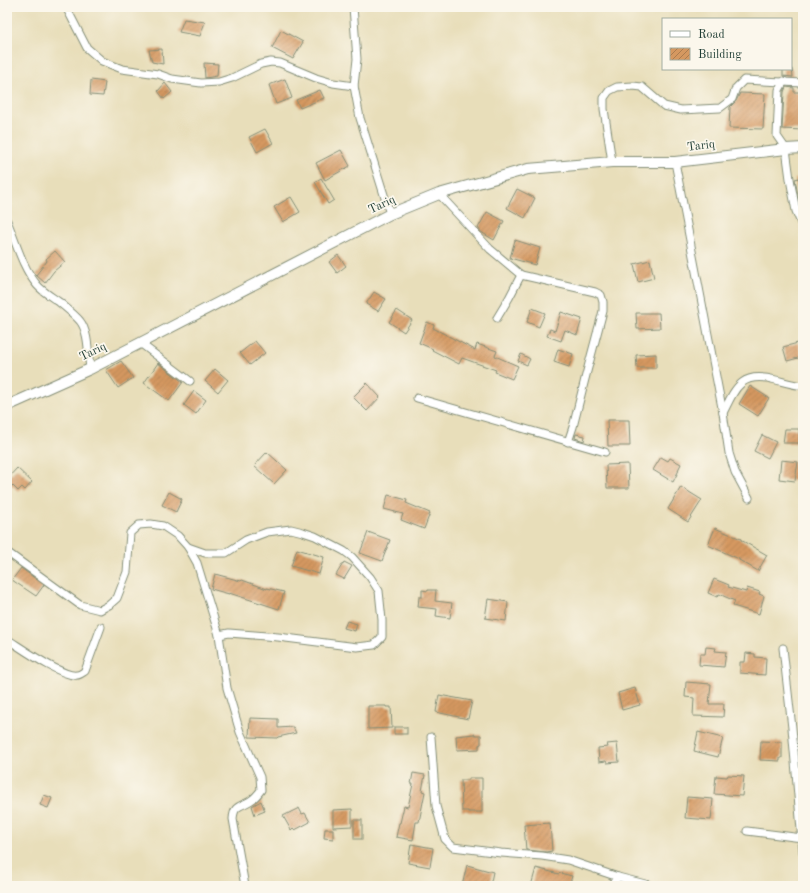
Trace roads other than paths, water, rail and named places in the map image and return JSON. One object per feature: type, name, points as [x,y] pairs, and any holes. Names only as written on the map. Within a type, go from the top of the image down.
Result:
[{"type":"main road","name":"Tariq","points":[[7,406],[140,343],[390,214],[439,194],[528,169],[612,162],[675,162],[803,148]]},
{"type":"street","points":[[66,7],[87,48],[102,61],[122,69],[158,74],[172,79],[201,83],[219,82],[232,78],[261,64],[271,62],[280,63],[316,78],[333,83],[354,86]]},
{"type":"street","points":[[353,7],[356,58],[354,86],[360,118],[390,214]]},
{"type":"street","points":[[612,162],[604,109],[604,98],[609,91],[617,87],[642,87],[664,106],[681,110],[689,110],[720,108],[732,100],[736,88],[744,80],[803,83]]},
{"type":"street","points":[[784,82],[779,90],[777,136],[786,149],[796,211],[803,228]]},
{"type":"street","points":[[675,162],[729,453],[735,472],[749,498]]},
{"type":"street","points":[[439,194],[490,249],[521,275],[595,292],[601,295],[604,311],[588,364],[568,442]]},
{"type":"street","points":[[7,221],[30,275],[38,286],[67,309],[80,322],[85,330],[90,368]]},
{"type":"street","points":[[497,318],[521,275]]},
{"type":"street","points":[[140,343],[190,381]]},
{"type":"street","points":[[722,413],[731,395],[743,380],[752,378],[767,378],[803,386]]},
{"type":"street","points":[[417,398],[605,452]]},
{"type":"street","points":[[7,552],[80,605],[100,610],[117,598],[127,572],[130,533],[139,526],[151,524],[163,526],[178,536],[188,547],[197,563],[219,635],[227,688],[240,732],[260,777],[261,790],[249,802],[236,807],[233,819],[245,886]]},
{"type":"street","points":[[188,547],[205,553],[226,553],[246,540],[267,532],[291,529],[315,536],[344,551],[352,557],[370,577],[378,591],[382,620],[382,637],[374,645],[357,647],[278,637],[229,633],[219,635]]},
{"type":"street","points":[[7,639],[51,667],[72,675],[76,675],[85,671],[101,628]]},
{"type":"street","points":[[783,648],[803,852]]},
{"type":"street","points":[[431,737],[436,806],[445,839],[453,847],[568,860],[618,877],[653,886]]},
{"type":"street","points":[[747,831],[802,838]]},
{"type":"street","points":[[611,886],[618,877]]}]
